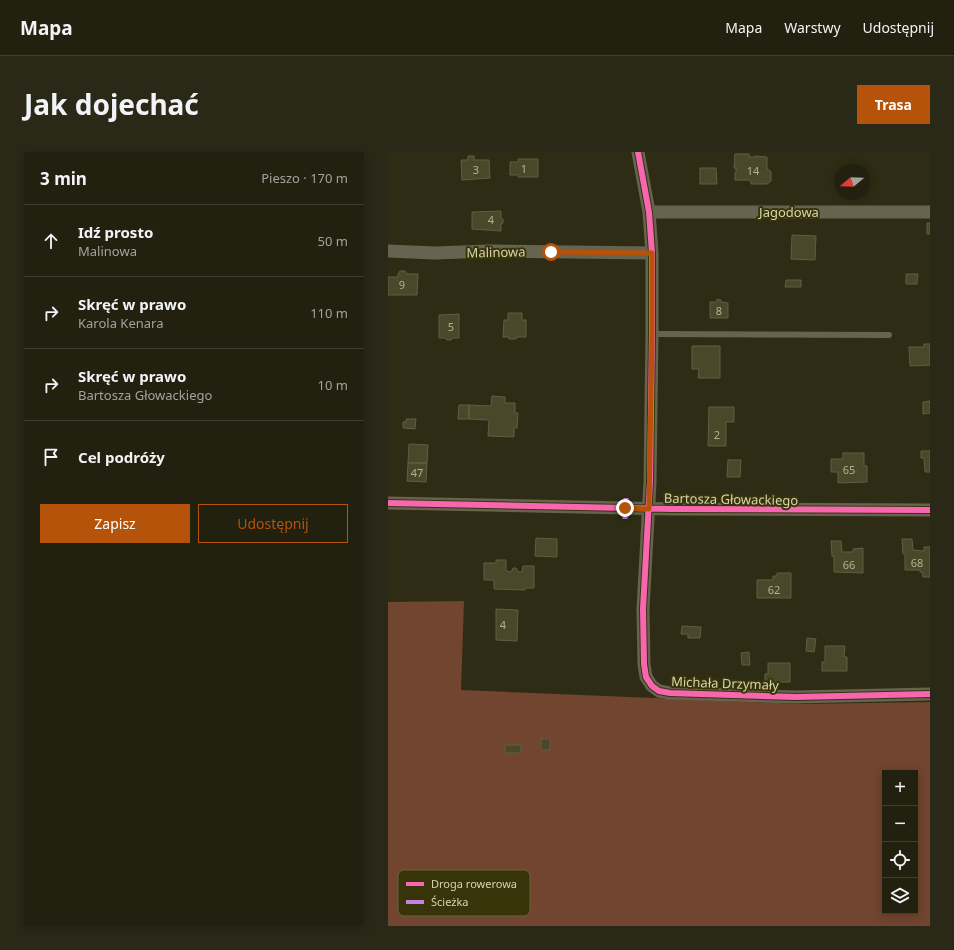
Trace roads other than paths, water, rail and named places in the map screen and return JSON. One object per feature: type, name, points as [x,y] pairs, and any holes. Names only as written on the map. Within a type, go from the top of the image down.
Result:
[{"type":"street","name":"Michała Drzymały","points":[[638,152],[649,212],[652,253],[649,509],[643,609],[644,664],[646,677],[652,686],[659,691],[670,693],[796,697],[930,694]]},
{"type":"street","name":"Jagodowa","points":[[649,212],[930,212]]},
{"type":"street","name":"Malinowa","points":[[388,251],[435,253],[488,251],[652,253]]},
{"type":"street","name":"Bartosza Głowackiego","points":[[388,503],[781,511],[930,510]]},
{"type":"lane","points":[[652,334],[889,335]]}]
